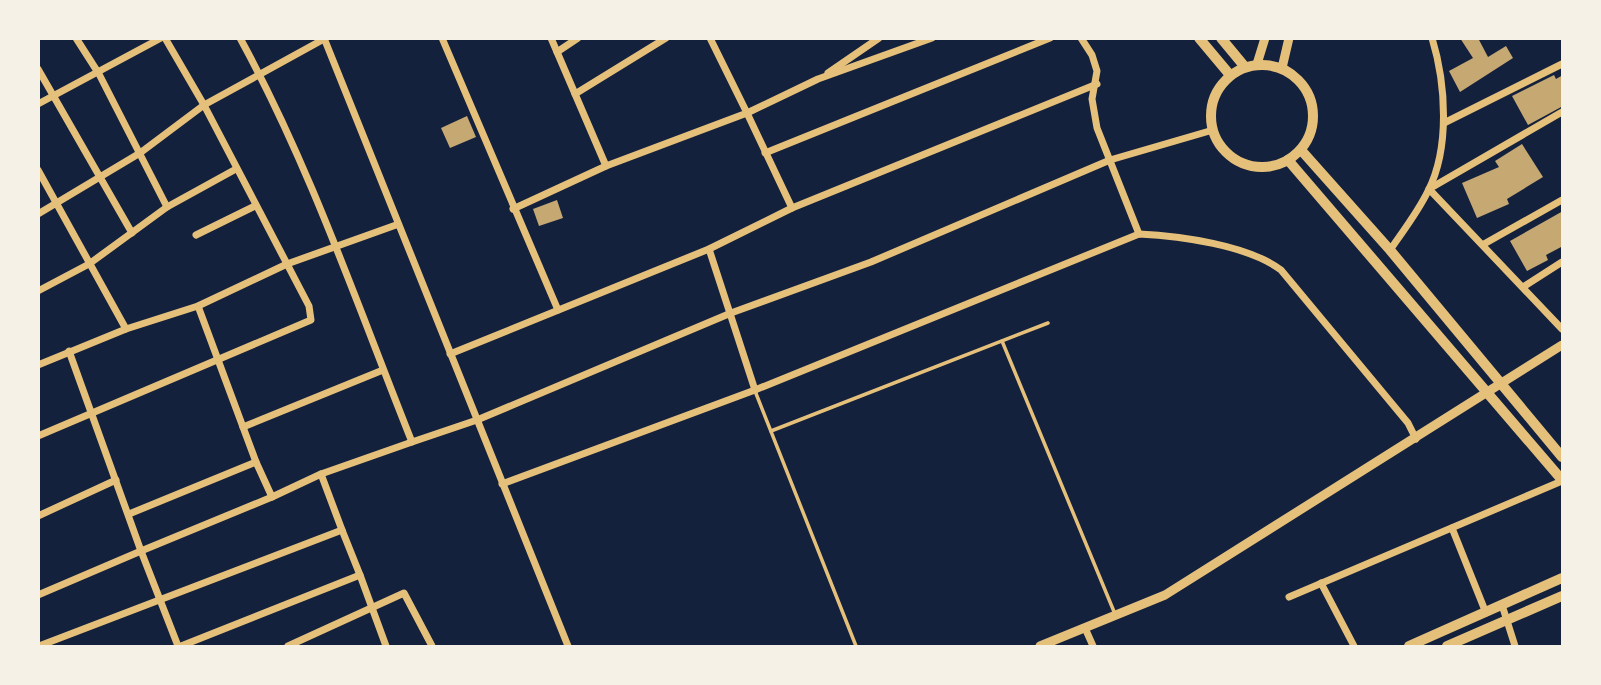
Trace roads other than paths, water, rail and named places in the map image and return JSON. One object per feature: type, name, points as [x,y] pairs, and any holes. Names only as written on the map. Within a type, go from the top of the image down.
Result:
[{"type":"main road","points":[[1199,38],[1230,75]]},
{"type":"main road","points":[[1221,38],[1245,67]]},
{"type":"main road","points":[[1257,64],[1282,68],[1301,82],[1312,104],[1312,128],[1301,150],[1289,160],[1274,166],[1244,164],[1220,145],[1213,130],[1213,100],[1230,75],[1257,64]]},
{"type":"main road","points":[[1301,150],[1390,250],[1563,457]]},
{"type":"main road","points":[[1289,160],[1489,391],[1563,481]]},
{"type":"main road","points":[[1409,646],[1563,578]]},
{"type":"main road","points":[[1447,646],[1563,596]]},
{"type":"street","points":[[76,38],[99,74],[167,207]]},
{"type":"street","points":[[38,104],[163,38],[204,104],[312,313],[311,320],[38,436]]},
{"type":"street","points":[[240,38],[260,75],[335,247],[412,442]]},
{"type":"street","points":[[442,38],[558,310]]},
{"type":"street","points":[[551,38],[606,166]]},
{"type":"street","points":[[557,52],[579,38]]},
{"type":"street","points":[[575,94],[666,38]]},
{"type":"street","points":[[709,38],[792,208]]},
{"type":"street","points":[[818,79],[879,38]]},
{"type":"street","points":[[513,209],[606,166],[747,113],[818,79],[932,38]]},
{"type":"street","points":[[765,153],[1050,38]]},
{"type":"street","points":[[1080,38],[1092,55],[1097,71],[1093,111],[1139,234]]},
{"type":"street","points":[[1257,64],[1265,38]]},
{"type":"street","points":[[1282,68],[1289,38]]},
{"type":"street","points":[[1390,250],[1429,189],[1446,122],[1438,57],[1432,38]]},
{"type":"street","points":[[38,214],[140,153],[204,104],[324,39],[396,225],[568,646]]},
{"type":"street","points":[[1446,122],[1563,64]]},
{"type":"street","points":[[38,69],[132,233]]},
{"type":"street","points":[[450,354],[709,249],[792,208],[1097,84]]},
{"type":"street","points":[[1429,189],[1563,112]]},
{"type":"street","points":[[38,595],[321,474],[477,420],[731,313],[871,262],[1110,160],[1213,130]]},
{"type":"street","points":[[38,291],[89,264],[167,207],[236,169]]},
{"type":"street","points":[[38,170],[126,329]]},
{"type":"street","points":[[1429,189],[1563,329]]},
{"type":"street","points":[[1484,244],[1563,200]]},
{"type":"street","points":[[196,235],[255,206]]},
{"type":"street","points":[[38,365],[126,329],[198,306],[287,264],[396,225]]},
{"type":"street","points":[[502,484],[755,390],[1139,234],[1160,235],[1246,252],[1281,270],[1408,423],[1416,439]]},
{"type":"street","points":[[709,249],[755,390]]},
{"type":"street","points":[[1523,286],[1563,262]]},
{"type":"street","points":[[198,306],[243,428],[272,497]]},
{"type":"street","points":[[1040,646],[1164,595],[1563,345]]},
{"type":"street","points":[[69,351],[158,599],[180,646],[360,575]]},
{"type":"street","points":[[243,428],[383,370]]},
{"type":"street","points":[[129,514],[256,461]]},
{"type":"street","points":[[321,474],[386,646]]},
{"type":"street","points":[[38,516],[116,480]]},
{"type":"street","points":[[1289,597],[1563,481]]},
{"type":"street","points":[[1452,528],[1486,613]]},
{"type":"street","points":[[39,646],[342,530]]},
{"type":"street","points":[[1321,583],[1354,646]]},
{"type":"street","points":[[288,646],[373,610],[404,593],[432,646]]},
{"type":"street","points":[[1502,605],[1515,646]]},
{"type":"street","points":[[1086,628],[1093,646]]},
{"type":"lane","points":[[771,431],[1048,323]]},
{"type":"lane","points":[[1002,341],[1116,616]]},
{"type":"lane","points":[[755,390],[856,646]]}]
